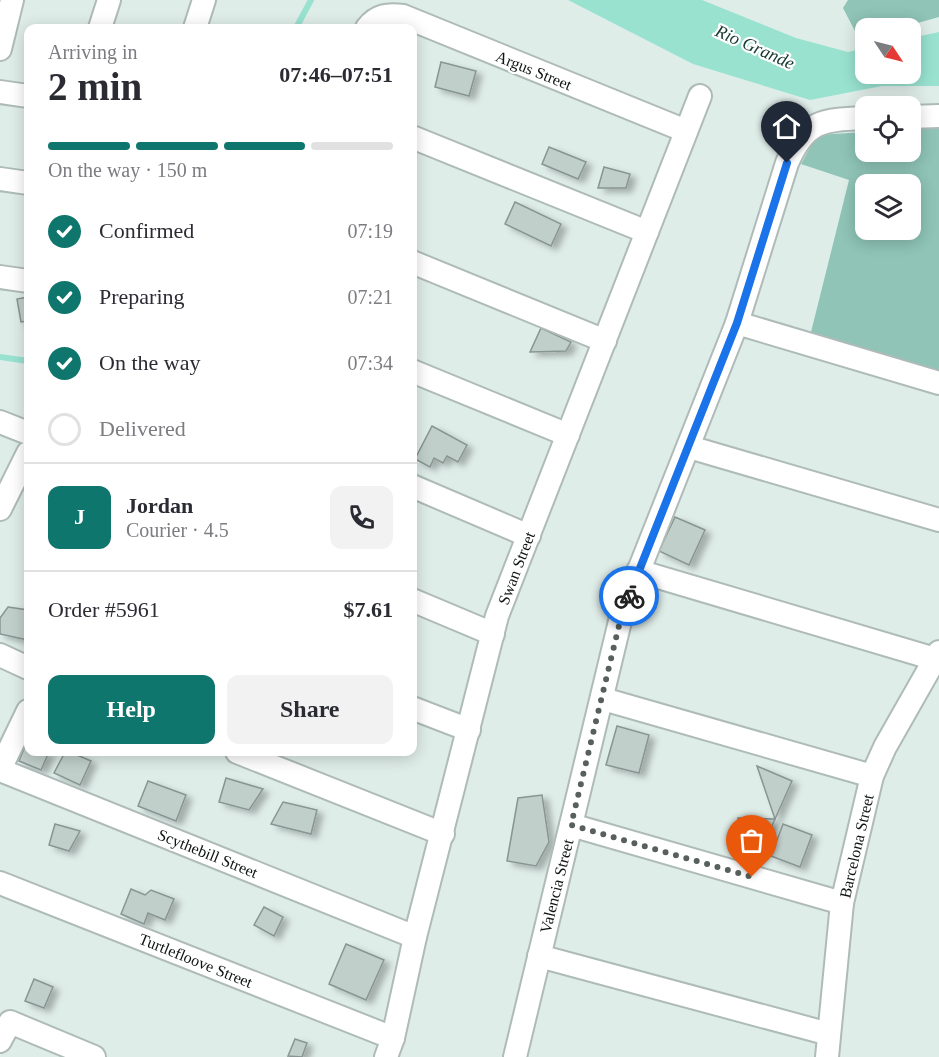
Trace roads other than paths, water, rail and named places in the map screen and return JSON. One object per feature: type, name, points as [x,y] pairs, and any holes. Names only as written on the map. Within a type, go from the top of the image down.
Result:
[{"type":"street","points":[[0,49],[12,0]]},
{"type":"street","points":[[101,24],[109,0]]},
{"type":"street","points":[[196,24],[204,0]]},
{"type":"street","name":"Argus Street","points":[[374,22],[393,15],[403,16],[686,131]]},
{"type":"street","points":[[0,92],[24,95]]},
{"type":"street","name":"Swan Street","points":[[389,1048],[497,616],[700,96]]},
{"type":"street","points":[[921,117],[939,116]]},
{"type":"street","name":"Valencia Street","points":[[514,1057],[603,699],[622,613],[737,323],[787,163],[795,145],[805,132],[818,124],[835,119],[855,118]]},
{"type":"street","points":[[417,139],[647,232]]},
{"type":"street","points":[[0,179],[24,182]]},
{"type":"street","points":[[417,264],[605,341]]},
{"type":"street","points":[[0,276],[24,280]]},
{"type":"street","points":[[737,323],[939,383]]},
{"type":"street","points":[[417,372],[568,435]]},
{"type":"street","points":[[0,422],[24,431]]},
{"type":"street","points":[[689,447],[939,520]]},
{"type":"street","points":[[0,509],[24,461]]},
{"type":"street","points":[[417,488],[529,536]]},
{"type":"street","points":[[638,572],[937,656]]},
{"type":"street","points":[[417,602],[493,634]]},
{"type":"street","points":[[0,655],[24,666]]},
{"type":"street","name":"Barcelona Street","points":[[827,1057],[842,903],[872,776],[885,747],[937,656]]},
{"type":"street","points":[[603,699],[872,776]]},
{"type":"street","points":[[417,710],[469,730]]},
{"type":"street","points":[[0,769],[24,719]]},
{"type":"street","points":[[247,756],[443,834]]},
{"type":"street","name":"Scythebill Street","points":[[0,769],[415,937]]},
{"type":"street","points":[[571,825],[842,903]]},
{"type":"street","name":"Turtlefloove Street","points":[[0,883],[389,1048]]},
{"type":"street","points":[[539,956],[829,1034]]},
{"type":"street","points":[[5,1031],[94,1057]]},
{"type":"water","name":"Rio Grande","points":[[568,0],[702,0],[796,38],[848,52],[855,50],[855,84],[921,84],[921,36],[939,32],[939,86],[882,86],[810,100],[693,64]]},
{"type":"waterway","points":[[298,24],[311,0]]},
{"type":"waterway","points":[[0,357],[24,360]]}]
